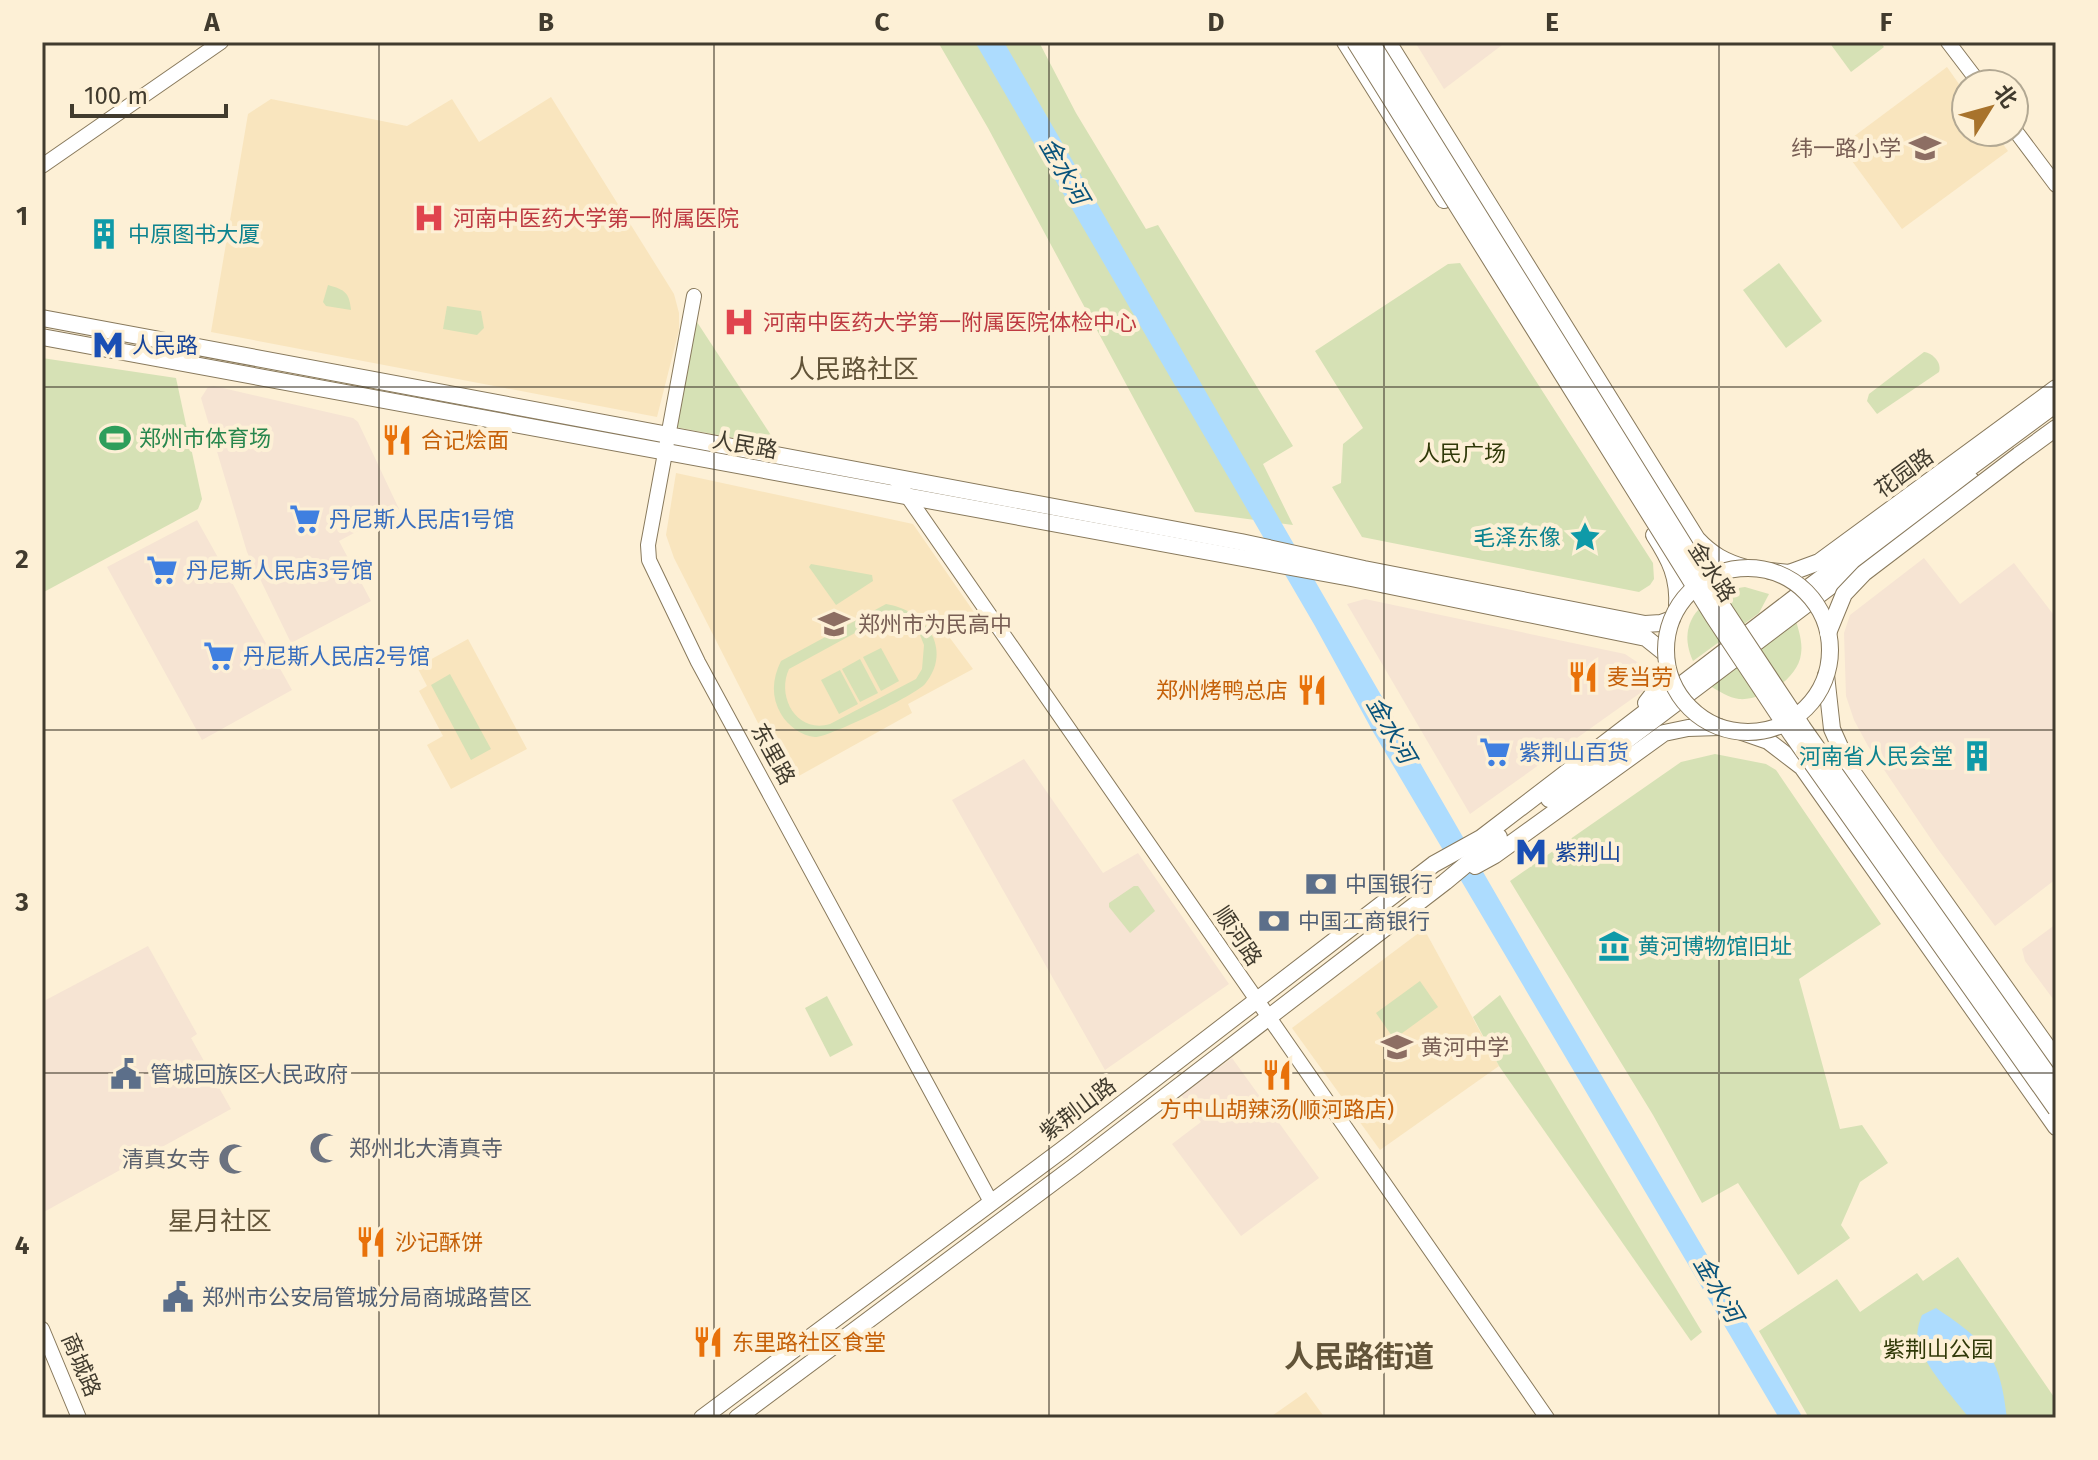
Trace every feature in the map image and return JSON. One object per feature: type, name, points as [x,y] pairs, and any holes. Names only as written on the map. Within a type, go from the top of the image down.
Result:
[{"type":"main road","points":[[1345,42],[1658,541],[1679,585],[1667,660],[1659,686],[1643,706],[1561,766],[1486,841]]},
{"type":"main road","name":"金水路","points":[[1355,42],[1713,616],[1792,735],[2056,1109]]},
{"type":"main road","name":"金水路","points":[[1371,42],[1724,609],[1803,728],[2056,1086]]},
{"type":"main road","points":[[1388,42],[1697,539],[1709,553],[1721,560],[1770,571],[1790,580],[1808,594],[1821,612],[1828,633],[1830,656],[1826,675],[1814,699],[1797,716],[1766,731],[1742,732]]},
{"type":"main road","name":"人民路","points":[[42,318],[1241,542],[1645,624],[1661,623],[1675,613]]},
{"type":"main road","name":"人民路","points":[[42,337],[1251,561],[1646,638],[1667,660]]},
{"type":"main road","name":"花园路","points":[[1770,571],[1789,573],[1819,562],[2056,388]]},
{"type":"main road","points":[[1486,841],[1793,599],[2056,404]]},
{"type":"main road","points":[[1486,841],[2056,416]]},
{"type":"main road","points":[[1828,633],[1844,594],[1864,573],[2056,428]]},
{"type":"main road","points":[[1675,613],[1702,582],[1724,571],[1746,568]]},
{"type":"main road","points":[[1667,660],[1682,699],[1699,716],[1719,727]]},
{"type":"main road","points":[[1826,675],[1832,729],[1849,767],[2056,1059]]},
{"type":"main road","points":[[1486,841],[1580,792],[1664,733],[1719,727],[1768,741],[1802,767],[2056,1127]]},
{"type":"main road","name":"紫荆山路","points":[[702,1418],[1434,864],[1486,841]]},
{"type":"main road","name":"紫荆山路","points":[[737,1418],[1075,1166],[1445,882],[1486,841]]},
{"type":"street","points":[[42,166],[221,42]]},
{"type":"street","points":[[1948,42],[1968,68]]},
{"type":"street","points":[[2028,148],[2056,185]]},
{"type":"street","name":"东里路","points":[[694,296],[648,545],[649,560],[698,662],[991,1202]]},
{"type":"street","name":"顺河路","points":[[894,477],[1547,1418]]},
{"type":"street","name":"商城路","points":[[42,1329],[79,1418]]},
{"type":"shaded area","points":[[1415,42],[1506,42],[1444,89]]},
{"type":"shaded area","name":"纬一路小学","points":[[1947,67],[1950,71],[1950,148],[2006,148],[2008,151],[1902,229],[1841,146]]},
{"type":"shaded area","name":"河南中医药大学第一附属医院","points":[[551,97],[674,294],[679,330],[657,417],[211,332],[248,114],[271,99],[407,126],[452,99],[479,142]]},
{"type":"shaded area","points":[[208,387],[353,418],[358,422],[399,509],[339,541],[371,601],[291,643],[247,552],[201,398]]},
{"type":"shaded area","name":"郑州市为民高中","points":[[676,473],[913,524],[976,615],[947,634],[973,669],[908,704],[912,713],[788,782],[674,558],[666,535]]},
{"type":"shaded area","points":[[197,520],[292,690],[202,740],[107,567]]},
{"type":"shaded area","name":"河南省人民会堂","points":[[1924,558],[1960,604],[2014,563],[2056,618],[2056,879],[1995,926],[1937,848],[1868,746],[1846,696],[1844,633],[1850,615]]},
{"type":"shaded area","name":"紫荆山百货","points":[[1365,599],[1625,654],[1640,664],[1647,673],[1648,683],[1643,691],[1470,814],[1347,604]]},
{"type":"shaded area","points":[[468,639],[527,749],[451,789],[427,745],[443,736],[419,691],[427,686],[417,667]]},
{"type":"shaded area","points":[[1024,759],[1103,873],[1138,853],[1229,984],[1105,1070],[952,800]]},
{"type":"shaded area","points":[[2056,924],[2056,1003],[2025,961],[2022,949]]},
{"type":"shaded area","name":"黄河中学","points":[[1424,929],[1499,1066],[1380,1150],[1292,1028]]},
{"type":"shaded area","name":"管城回族区人民政府","points":[[148,946],[197,1034],[191,1038],[231,1109],[42,1213],[42,1002]]},
{"type":"shaded area","points":[[1232,1058],[1319,1178],[1241,1236],[1172,1144],[1201,1122],[1181,1095]]},
{"type":"shaded area","points":[[1306,1392],[1325,1418],[1269,1418]]},
{"type":"green space","points":[[938,42],[1039,42],[1076,113],[1146,229],[1158,225],[1293,446],[1263,464],[1293,525],[1195,512],[988,128]]},
{"type":"green space","points":[[1829,42],[1880,42],[1884,47],[1851,72]]},
{"type":"green space","name":"人民广场","points":[[1460,263],[1653,563],[1654,579],[1639,592],[1362,537],[1332,487],[1341,483],[1343,444],[1363,428],[1315,351],[1448,264]]},
{"type":"green space","points":[[1779,263],[1822,321],[1786,348],[1743,290]]},
{"type":"green space","points":[[328,285],[345,293],[351,310],[326,306],[323,302]]},
{"type":"green space","points":[[447,306],[481,311],[484,328],[477,335],[443,329]]},
{"type":"green space","points":[[695,319],[778,446],[675,427]]},
{"type":"green space","points":[[1924,352],[1936,359],[1939,372],[1877,414],[1867,401],[1869,394]]},
{"type":"green space","name":"郑州市体育场","points":[[42,358],[176,378],[202,499],[198,509],[42,593]]},
{"type":"green space","points":[[811,564],[872,575],[873,581],[836,605],[809,567]]},
{"type":"green space","points":[[1745,587],[1769,594],[1759,613],[1693,661],[1688,633],[1697,611],[1718,595]]},
{"type":"green space","points":[[886,604],[913,614],[923,623],[936,645],[937,658],[933,671],[919,689],[853,723],[815,737],[791,726],[778,708],[774,688],[781,661]],"holes":[[[888,615],[907,621],[920,635],[924,645],[922,669],[916,679],[830,724],[808,724],[792,711],[785,691],[789,669]]]},
{"type":"green space","points":[[1795,617],[1801,654],[1793,672],[1778,687],[1758,696],[1739,699],[1710,686]]},
{"type":"green space","points":[[881,648],[899,681],[881,691],[863,657]]},
{"type":"green space","points":[[860,659],[878,693],[860,702],[842,669]]},
{"type":"green space","points":[[840,670],[858,704],[839,714],[821,680]]},
{"type":"green space","points":[[450,674],[491,749],[471,760],[431,685]]},
{"type":"green space","points":[[1715,754],[1766,764],[1776,770],[1881,924],[1799,979],[1840,1129],[1862,1125],[1888,1163],[1860,1182],[1841,1225],[1850,1238],[1798,1275],[1738,1183],[1702,1203],[1653,1115],[1510,881],[1681,762]]},
{"type":"green space","points":[[1138,886],[1155,911],[1130,933],[1109,903]]},
{"type":"green space","points":[[1420,981],[1438,1007],[1394,1039],[1376,1013]]},
{"type":"green space","points":[[1500,995],[1702,1332],[1691,1341],[1499,1066],[1473,1017]]},
{"type":"green space","points":[[827,996],[853,1045],[830,1057],[805,1008]]},
{"type":"green space","name":"紫荆山公园","points":[[1958,1257],[2056,1400],[2056,1418],[1809,1418],[1759,1331],[1837,1279],[1860,1312],[1917,1273],[1923,1281]]},
{"type":"water","name":"金水河","points":[[975,42],[1004,42],[1546,981],[1803,1418],[1779,1418],[1372,730],[1315,626]]},
{"type":"water","points":[[1936,1308],[1968,1331],[1988,1352],[2000,1379],[2007,1418],[1969,1418],[1932,1371],[1917,1334],[1922,1315]]},
{"type":"place","name":"纬一路小学","points":[[1925,148]]},
{"type":"place","name":"河南中医药大学第一附属医院","points":[[429,218]]},
{"type":"place","name":"中原图书大厦","points":[[104,234]]},
{"type":"place","name":"河南中医药大学第一附属医院体检中心","points":[[739,322]]},
{"type":"place","name":"人民路","points":[[108,345]]},
{"type":"place","name":"郑州市体育场","points":[[115,438]]},
{"type":"place","name":"合记烩面","points":[[397,440]]},
{"type":"place","name":"丹尼斯人民店1号馆","points":[[305,519]]},
{"type":"place","name":"毛泽东像","points":[[1585,537]]},
{"type":"place","name":"丹尼斯人民店3号馆","points":[[162,570]]},
{"type":"place","name":"郑州市为民高中","points":[[834,624]]},
{"type":"place","name":"丹尼斯人民店2号馆","points":[[219,656]]},
{"type":"place","name":"麦当劳","points":[[1583,677]]},
{"type":"place","name":"郑州烤鸭总店","points":[[1312,690]]},
{"type":"place","name":"紫荆山百货","points":[[1495,752]]},
{"type":"place","name":"河南省人民会堂","points":[[1977,756]]},
{"type":"place","name":"紫荆山","points":[[1531,852]]},
{"type":"place","name":"中国银行","points":[[1321,884]]},
{"type":"place","name":"中国工商银行","points":[[1274,921]]},
{"type":"place","name":"黄河博物馆旧址","points":[[1614,946]]},
{"type":"place","name":"黄河中学","points":[[1397,1047]]},
{"type":"place","name":"管城回族区人民政府","points":[[126,1074]]},
{"type":"place","name":"方中山胡辣汤(顺河路店)","points":[[1277,1075]]},
{"type":"place","name":"郑州北大清真寺","points":[[325,1148]]},
{"type":"place","name":"清真女寺","points":[[234,1159]]},
{"type":"place","name":"沙记酥饼","points":[[371,1242]]},
{"type":"place","name":"郑州市公安局管城分局商城路营区","points":[[178,1297]]},
{"type":"place","name":"东里路社区食堂","points":[[708,1342]]},
{"type":"district","name":"人民路社区","points":[[854,369]]},
{"type":"district","name":"星月社区","points":[[220,1221]]},
{"type":"district","name":"人民路街道","points":[[1359,1357]]}]
